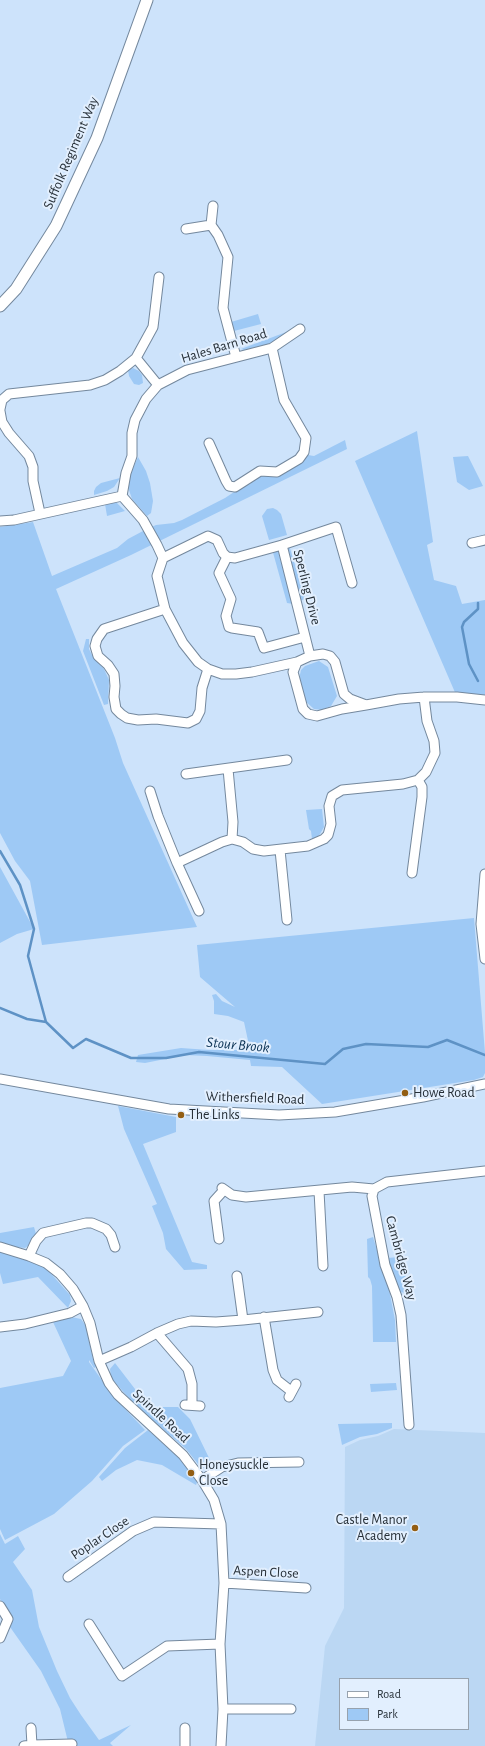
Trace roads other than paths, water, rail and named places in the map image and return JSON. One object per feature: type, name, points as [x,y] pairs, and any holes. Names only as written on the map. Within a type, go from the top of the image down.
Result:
[{"type":"main road","name":"Suffolk Regiment Way","points":[[0,306],[16,289],[56,226],[97,138],[147,0]]},
{"type":"street","points":[[213,206],[211,224],[228,257],[223,308],[236,357]]},
{"type":"street","points":[[186,229],[211,224]]},
{"type":"street","points":[[40,513],[33,467],[29,456],[9,433],[2,422],[0,410],[2,400],[9,394],[21,391],[90,385],[115,374],[136,358],[153,327],[159,276]]},
{"type":"street","name":"Hales Barn Road","points":[[122,496],[126,473],[132,456],[132,433],[135,420],[146,399],[158,385],[187,370],[272,348],[300,328]]},
{"type":"street","points":[[209,443],[226,481],[229,486],[235,487],[260,471],[277,472],[282,470],[299,459],[304,452],[306,438],[284,400],[272,348]]},
{"type":"street","points":[[136,358],[158,385]]},
{"type":"street","points":[[0,521],[14,520],[122,496],[143,520],[163,558]]},
{"type":"street","name":"Sperling Drive","points":[[305,637],[264,648],[258,632],[229,627],[226,616],[231,599],[219,574],[227,557],[234,558],[336,527],[352,583]]},
{"type":"street","points":[[227,557],[223,553],[217,540],[208,536],[163,558],[156,576],[165,608],[186,648],[198,662],[208,669],[222,674],[252,672],[297,662],[310,656],[323,654],[335,662],[344,694],[342,709]]},
{"type":"street","points":[[472,543],[485,540]]},
{"type":"street","name":"Sperling Drive","points":[[282,544],[310,656]]},
{"type":"street","points":[[165,608],[104,630],[97,638],[94,646],[98,656],[108,664],[114,674],[116,686],[114,697],[116,708],[127,718],[138,720],[156,719],[188,723],[196,719],[200,711],[202,688],[208,669]]},
{"type":"street","points":[[297,662],[293,672],[303,709],[308,714],[317,716],[342,709],[424,697],[457,697],[485,700]]},
{"type":"street","points":[[344,694],[350,699],[366,705]]},
{"type":"street","points":[[176,863],[232,839],[243,842],[253,849],[264,851],[308,846],[324,839],[328,835],[331,824],[329,806],[332,796],[342,790],[403,784],[418,780],[426,772],[435,753],[434,741],[427,721],[424,697]]},
{"type":"street","points":[[186,774],[287,760]]},
{"type":"street","points":[[228,769],[233,822],[232,839]]},
{"type":"street","points":[[412,873],[422,797],[422,787],[418,780]]},
{"type":"street","points":[[150,791],[176,863],[199,911]]},
{"type":"street","points":[[280,850],[287,920]]},
{"type":"street","points":[[485,874],[481,924],[485,959]]},
{"type":"street","name":"Withersfield Road","points":[[0,1079],[169,1108],[279,1115],[335,1112],[423,1097],[485,1084]]},
{"type":"street","points":[[218,1238],[214,1201],[223,1189],[232,1195],[246,1197],[352,1187],[374,1189],[387,1182],[485,1171]]},
{"type":"street","name":"Cambridge Way","points":[[374,1189],[372,1196],[373,1207],[385,1265],[397,1297],[401,1315],[408,1425]]},
{"type":"street","points":[[319,1191],[323,1266]]},
{"type":"street","points":[[29,1256],[36,1241],[43,1233],[86,1223],[92,1223],[106,1229],[111,1235],[115,1247]]},
{"type":"street","name":"Spindle Road","points":[[0,1247],[46,1263],[60,1274],[73,1289],[83,1306],[90,1323],[99,1361],[108,1383],[118,1395],[183,1455],[202,1480],[214,1500],[221,1524],[224,1584],[220,1644],[223,1709],[221,1746]]},
{"type":"street","points":[[237,1276],[243,1320]]},
{"type":"street","points":[[0,1326],[25,1324],[70,1313],[83,1306]]},
{"type":"street","points":[[99,1361],[131,1347],[157,1333],[178,1324],[191,1321],[216,1322],[318,1312]]},
{"type":"street","points":[[264,1317],[272,1370],[277,1380],[292,1391]]},
{"type":"street","points":[[157,1333],[188,1369],[192,1384],[192,1405]]},
{"type":"street","points":[[202,1480],[222,1467],[238,1463],[300,1462]]},
{"type":"street","name":"Poplar Close","points":[[68,1577],[133,1531],[154,1522],[221,1524]]},
{"type":"street","name":"Aspen Close","points":[[224,1584],[306,1588]]},
{"type":"street","points":[[0,1606],[8,1619],[0,1638]]},
{"type":"street","points":[[89,1624],[122,1676],[167,1646],[220,1644]]},
{"type":"street","points":[[223,1709],[291,1709]]},
{"type":"street","points":[[31,1728],[28,1745],[72,1744]]},
{"type":"street","points":[[185,1746],[186,1728]]},
{"type":"waterway","points":[[478,603],[478,609],[464,622],[462,627],[469,664],[478,681]]},
{"type":"waterway","points":[[0,851],[20,885],[34,929],[28,956],[46,1022]]},
{"type":"waterway","name":"Stour Brook","points":[[0,1008],[27,1019],[46,1022],[73,1048],[86,1039],[131,1058],[166,1058],[199,1052],[325,1064],[343,1049],[366,1044],[428,1047],[447,1040],[485,1055]]},
{"type":"place","name":"Howe Road","points":[[405,1093]]},
{"type":"place","name":"The Links","points":[[181,1115]]},
{"type":"place","name":"Honeysuckle Close","points":[[191,1473]]},
{"type":"place","name":"Castle Manor Academy","points":[[415,1528]]}]
